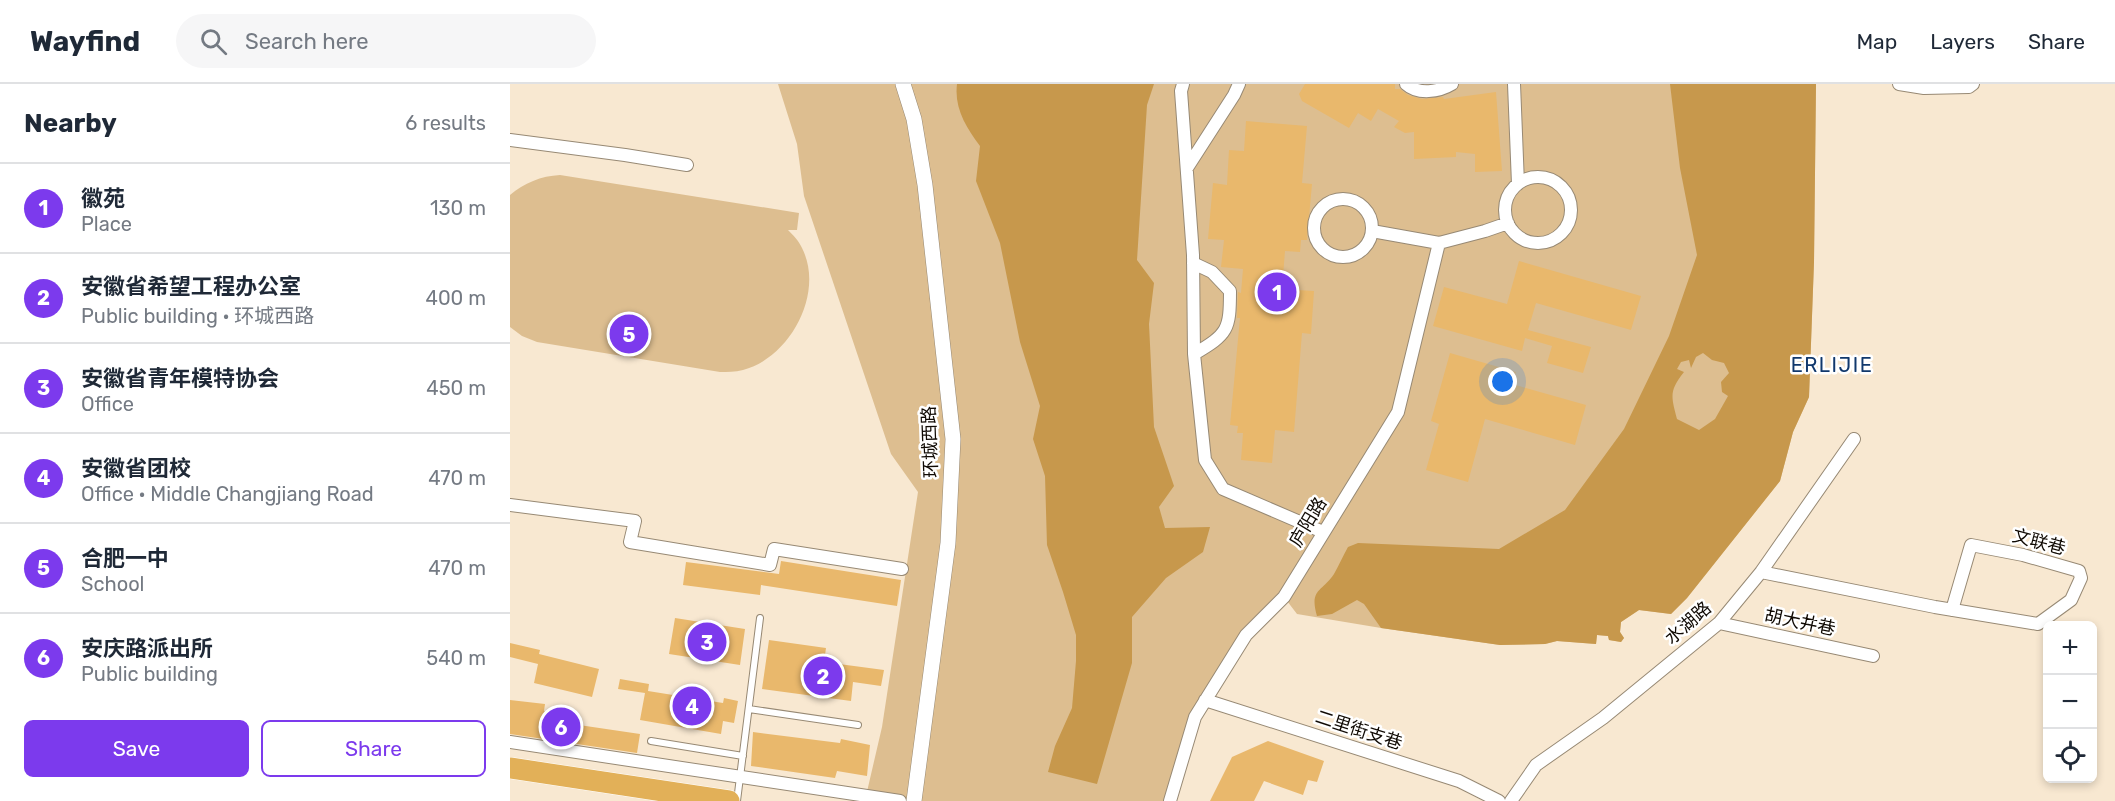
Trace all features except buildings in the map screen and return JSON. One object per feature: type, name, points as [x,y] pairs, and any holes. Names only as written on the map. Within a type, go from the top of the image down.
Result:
[{"type":"highway","points":[[510,768],[729,801]]},
{"type":"street","name":"环城西路","points":[[903,84],[914,119],[925,185],[953,439],[948,543],[914,801]]},
{"type":"street","points":[[1183,84],[1181,91],[1193,263],[1194,354],[1204,460],[1223,489],[1323,532]]},
{"type":"street","points":[[1187,168],[1234,96],[1239,84]]},
{"type":"street","points":[[1406,84],[1413,90],[1441,91],[1452,84]]},
{"type":"street","points":[[1514,84],[1518,184]]},
{"type":"street","points":[[1899,84],[1924,88],[1968,87],[1974,84]]},
{"type":"street","points":[[510,140],[625,154],[687,165]]},
{"type":"street","points":[[1539,177],[1559,184],[1571,202],[1569,224],[1562,233],[1543,243],[1532,243],[1522,239],[1514,232],[1505,212],[1506,201],[1518,184],[1539,177]]},
{"type":"street","points":[[1335,199],[1354,200],[1368,213],[1372,221],[1372,231],[1370,241],[1364,249],[1356,255],[1346,257],[1327,253],[1320,246],[1315,238],[1314,219],[1319,210],[1335,199]]},
{"type":"street","points":[[1372,231],[1439,243],[1485,231],[1508,222]]},
{"type":"street","name":"庐阳路","points":[[1170,801],[1195,717],[1246,635],[1284,597],[1398,412],[1439,243]]},
{"type":"street","points":[[1193,263],[1212,272],[1230,291],[1230,319],[1219,339],[1194,354]]},
{"type":"street","name":"水湖路","points":[[1511,801],[1536,765],[1603,718],[1719,623],[1761,572],[1854,439]]},
{"type":"street","points":[[510,506],[635,521],[630,542],[770,565],[774,549],[902,569]]},
{"type":"street","name":"文联巷","points":[[1761,572],[1952,610],[2038,624],[2072,600],[2081,578],[2079,571],[2024,555],[1971,545],[1952,610]]},
{"type":"street","name":"胡大井巷","points":[[1719,623],[1873,656]]},
{"type":"street","name":"二里街支巷","points":[[1205,700],[1459,781],[1499,801]]},
{"type":"street","points":[[510,742],[900,801]]},
{"type":"lane","points":[[737,801],[760,618]]},
{"type":"lane","points":[[749,709],[858,725]]},
{"type":"lane","points":[[651,741],[742,756]]},
{"type":"shaded area","points":[[778,84],[1816,84],[1814,262],[1809,397],[1793,432],[1780,481],[1687,598],[1671,614],[1639,610],[1621,622],[1620,632],[1624,638],[1621,642],[1609,640],[1608,636],[1597,635],[1596,644],[1557,641],[1545,644],[1500,645],[1297,614],[1284,597],[1246,635],[1195,717],[1170,801],[900,801],[866,796],[882,727],[918,492],[891,454],[804,196],[797,144]]},
{"type":"shaded area","points":[[957,84],[1154,84],[1147,105],[1137,260],[1154,283],[1149,324],[1154,427],[1174,486],[1159,507],[1165,528],[1210,527],[1203,552],[1166,578],[1132,617],[1132,663],[1097,784],[1048,772],[1055,746],[1072,708],[1076,635],[1047,545],[1045,476],[1033,439],[1040,406],[1020,342],[1000,243],[976,181],[980,146],[959,109]]},
{"type":"shaded area","points":[[1670,84],[1816,84],[1814,262],[1809,397],[1793,432],[1780,481],[1687,598],[1671,614],[1639,610],[1621,622],[1620,632],[1624,638],[1621,642],[1609,640],[1608,636],[1597,635],[1596,644],[1557,641],[1545,644],[1500,645],[1381,628],[1364,604],[1357,600],[1332,614],[1317,616],[1316,596],[1334,574],[1348,547],[1358,543],[1499,549],[1565,510],[1624,429],[1669,336],[1697,255],[1680,168]],"holes":[[[1703,353],[1712,360],[1724,363],[1729,373],[1721,382],[1722,392],[1728,396],[1715,419],[1699,430],[1677,419],[1673,394],[1684,372],[1677,369],[1681,362],[1689,360],[1691,368],[1696,357]]]},
{"type":"shaded area","points":[[560,175],[799,213],[797,230],[788,230],[802,248],[808,266],[809,284],[806,303],[799,321],[788,338],[760,363],[743,370],[720,372],[537,342],[522,336],[510,327],[510,195],[533,181]]},
{"type":"place","name":"徽苑","points":[[1277,292]]},
{"type":"place","name":"合肥一中","points":[[629,334]]},
{"type":"place","name":"安徽省青年模特协会","points":[[707,642]]},
{"type":"place","name":"安徽省希望工程办公室","points":[[823,676]]},
{"type":"place","name":"安徽省团校","points":[[692,706]]},
{"type":"place","name":"安庆路派出所","points":[[561,727]]},
{"type":"district","name":"ERLIJIE","points":[[1832,365]]}]
